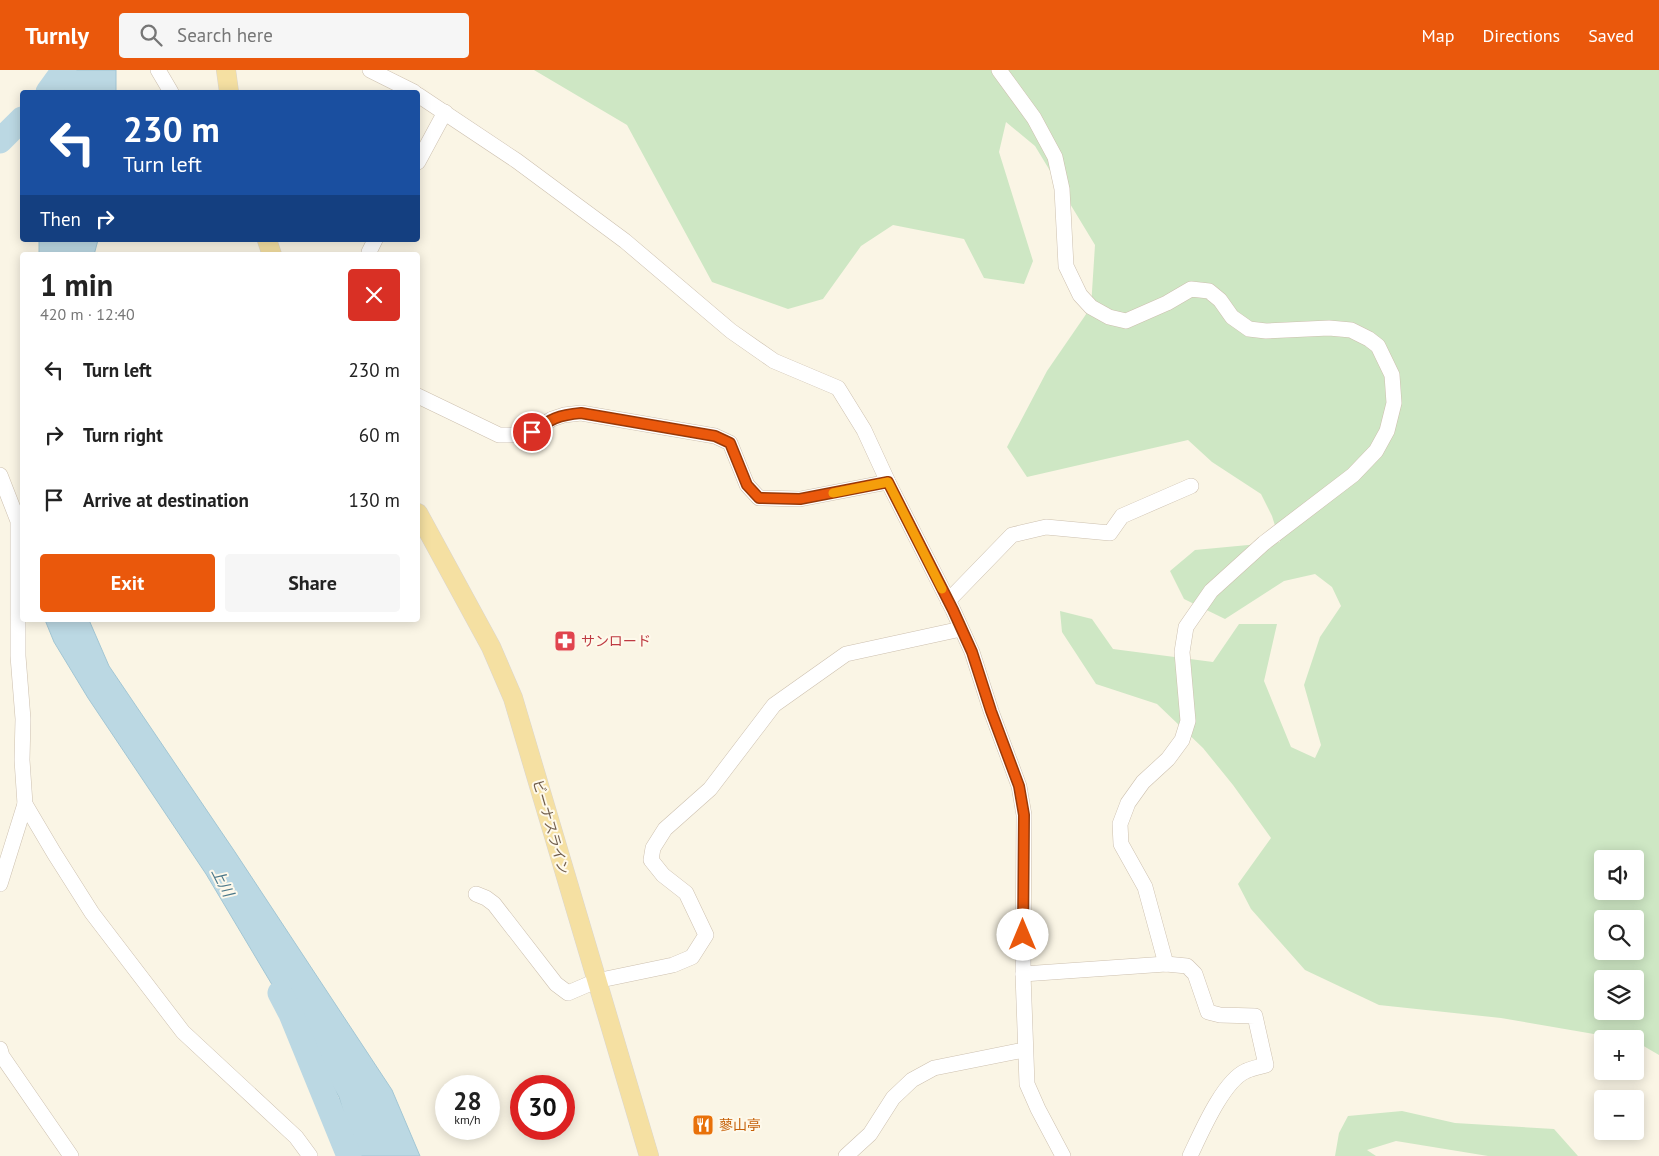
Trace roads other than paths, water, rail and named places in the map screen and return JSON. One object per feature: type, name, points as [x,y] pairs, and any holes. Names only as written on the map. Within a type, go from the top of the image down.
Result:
[{"type":"main road","points":[[226,70],[229,90]]},
{"type":"main road","name":"ビーナスライン","points":[[420,517],[491,647],[515,706],[648,1156]]},
{"type":"street","points":[[158,70],[170,90]]},
{"type":"street","points":[[370,70],[410,90]]},
{"type":"street","points":[[999,70],[1034,118],[1054,157],[1062,189],[1066,266],[1080,295],[1091,307],[1109,317],[1126,321],[1191,289],[1209,291],[1220,300],[1232,317],[1250,329],[1266,331],[1329,328],[1351,330],[1378,346],[1392,375],[1394,403],[1387,431],[1376,451],[1353,475],[1264,543],[1211,591],[1186,627],[1182,652],[1188,721],[1182,740],[1168,759],[1143,782],[1128,803],[1120,824],[1121,844],[1145,887],[1166,964]]},
{"type":"street","points":[[420,96],[517,161],[625,241],[731,332],[774,361],[838,388],[864,430],[972,652],[991,711],[1019,786],[1024,815],[1023,974],[1024,1050],[1027,1084],[1038,1110],[1063,1156]]},
{"type":"street","points":[[420,158],[445,112]]},
{"type":"street","points":[[420,397],[499,434],[517,435],[532,432],[552,418],[581,413],[715,436],[730,443],[747,485],[759,498],[800,499],[888,482]]},
{"type":"street","points":[[0,474],[18,521],[18,656],[23,719],[22,760],[26,804],[0,884]]},
{"type":"street","points":[[948,600],[1012,535],[1046,527],[1110,533],[1122,516],[1191,486]]},
{"type":"street","points":[[476,894],[494,904],[556,984],[568,993],[596,981],[673,965],[692,957],[706,935],[686,893],[663,875],[651,860],[653,848],[665,829],[710,790],[774,705],[846,654],[961,629]]},
{"type":"street","points":[[26,804],[92,913],[183,1032],[296,1137],[310,1156]]},
{"type":"street","points":[[1023,974],[1166,964],[1186,966],[1195,974],[1208,1012],[1220,1015],[1255,1016],[1266,1066],[1245,1071],[1227,1087],[1206,1122],[1190,1156]]},
{"type":"street","points":[[0,1049],[2,1056],[71,1156]]},
{"type":"street","points":[[846,1156],[870,1134],[893,1098],[912,1080],[934,1068],[1024,1050]]},
{"type":"water","points":[[60,70],[116,70],[116,90],[65,90]]},
{"type":"water","points":[[39,242],[97,242],[95,252],[39,252]]},
{"type":"water","points":[[46,622],[90,622],[109,666],[235,852],[392,1090],[420,1156],[356,1156],[339,1097],[206,874],[88,698],[54,642]]},
{"type":"waterway","points":[[49,90],[64,70]]},
{"type":"waterway","points":[[0,141],[20,121]]},
{"type":"waterway","name":"上川","points":[[280,993],[291,1014],[349,1156]]},
{"type":"place","name":"サンロード","points":[[565,641]]},
{"type":"place","name":"蓼山亭","points":[[703,1125]]}]
